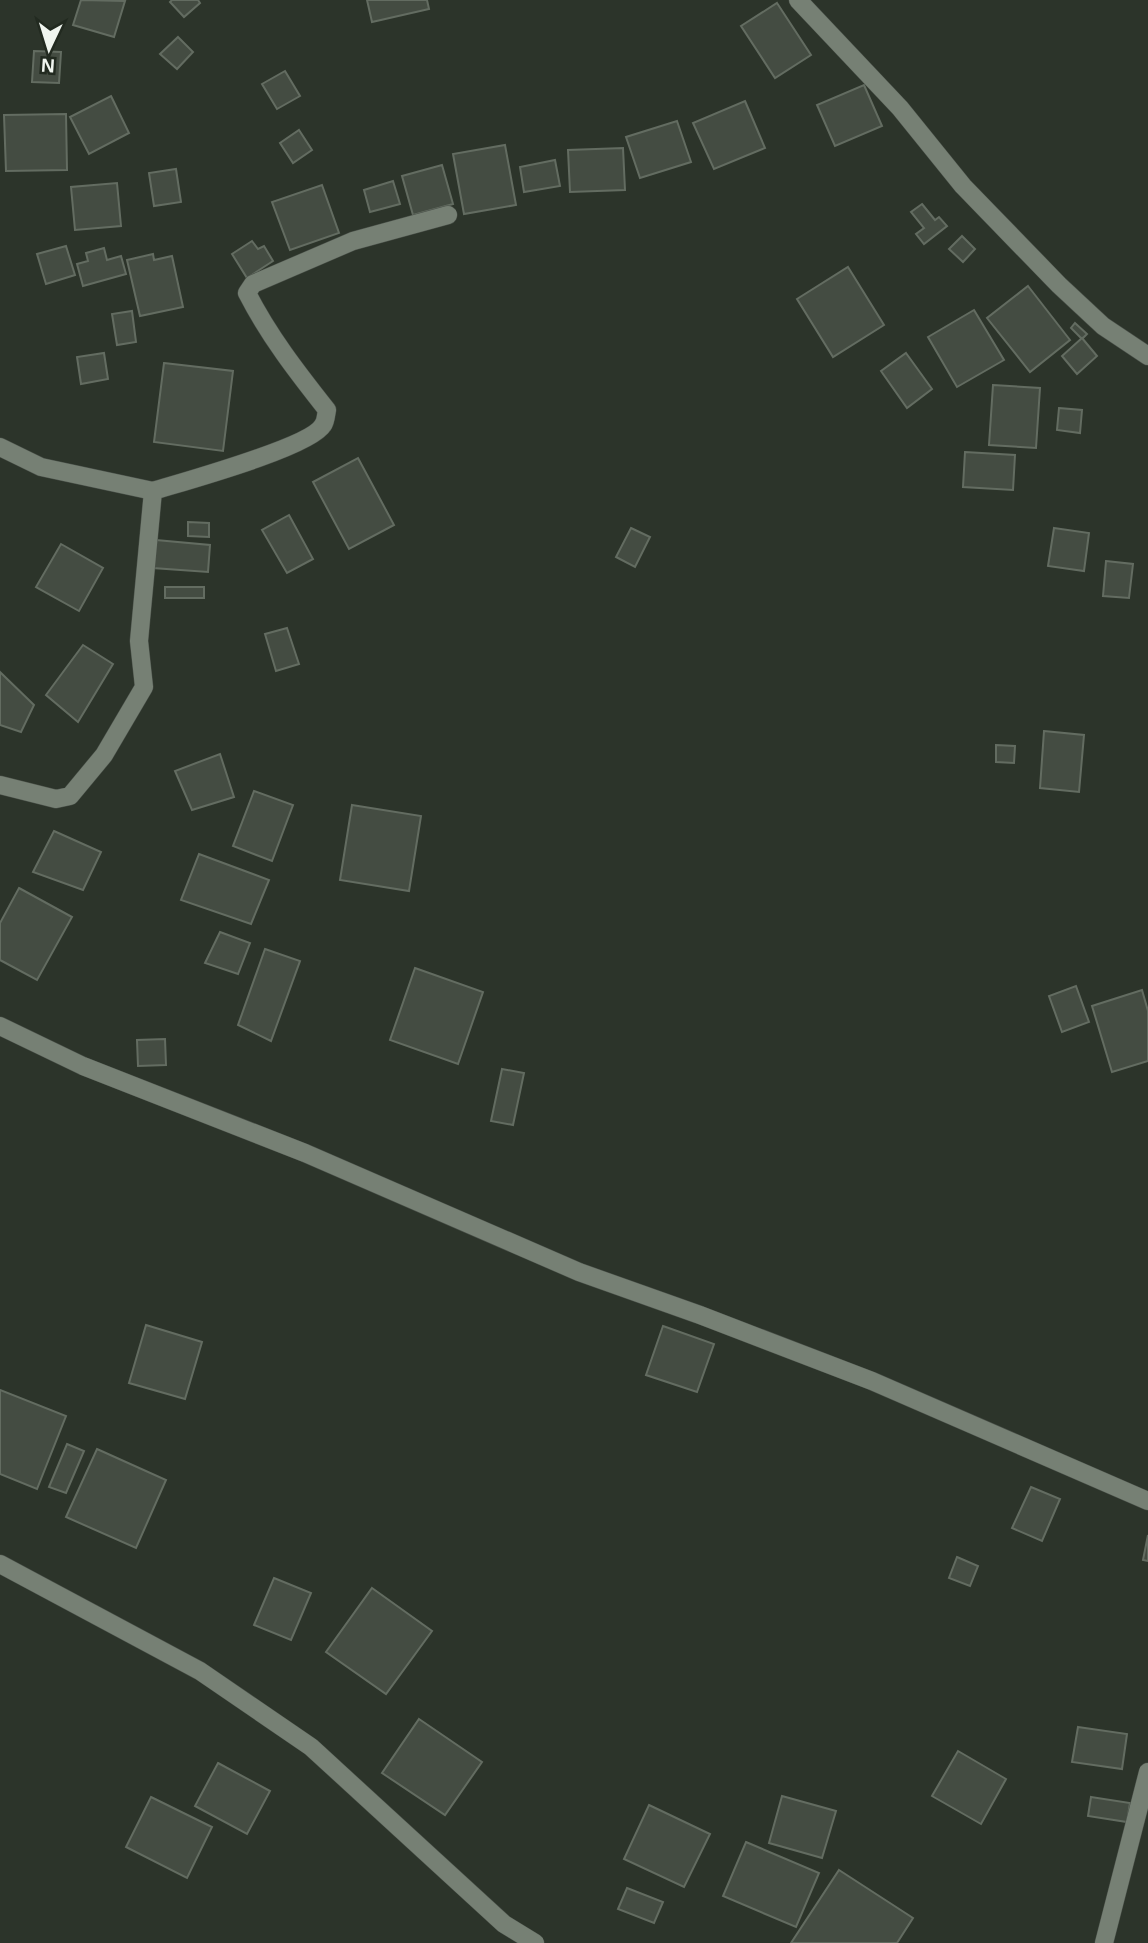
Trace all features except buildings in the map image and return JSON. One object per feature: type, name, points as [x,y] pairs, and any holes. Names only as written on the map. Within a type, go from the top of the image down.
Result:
[{"type":"street","points":[[801,1],[900,108],[963,186],[1059,285],[1103,326],[1148,356]]},
{"type":"street","points":[[0,447],[41,467],[153,491],[245,463],[313,435],[323,426],[327,410],[282,354],[247,293],[253,284],[353,241],[448,215]]},
{"type":"street","points":[[0,785],[56,799],[70,796],[104,755],[144,687],[139,640],[153,491]]},
{"type":"street","points":[[0,1026],[83,1066],[305,1153],[579,1272],[872,1381],[1148,1502]]},
{"type":"street","points":[[0,1564],[200,1671],[312,1747],[504,1924],[535,1943]]},
{"type":"street","points":[[1104,1943],[1148,1772]]}]
